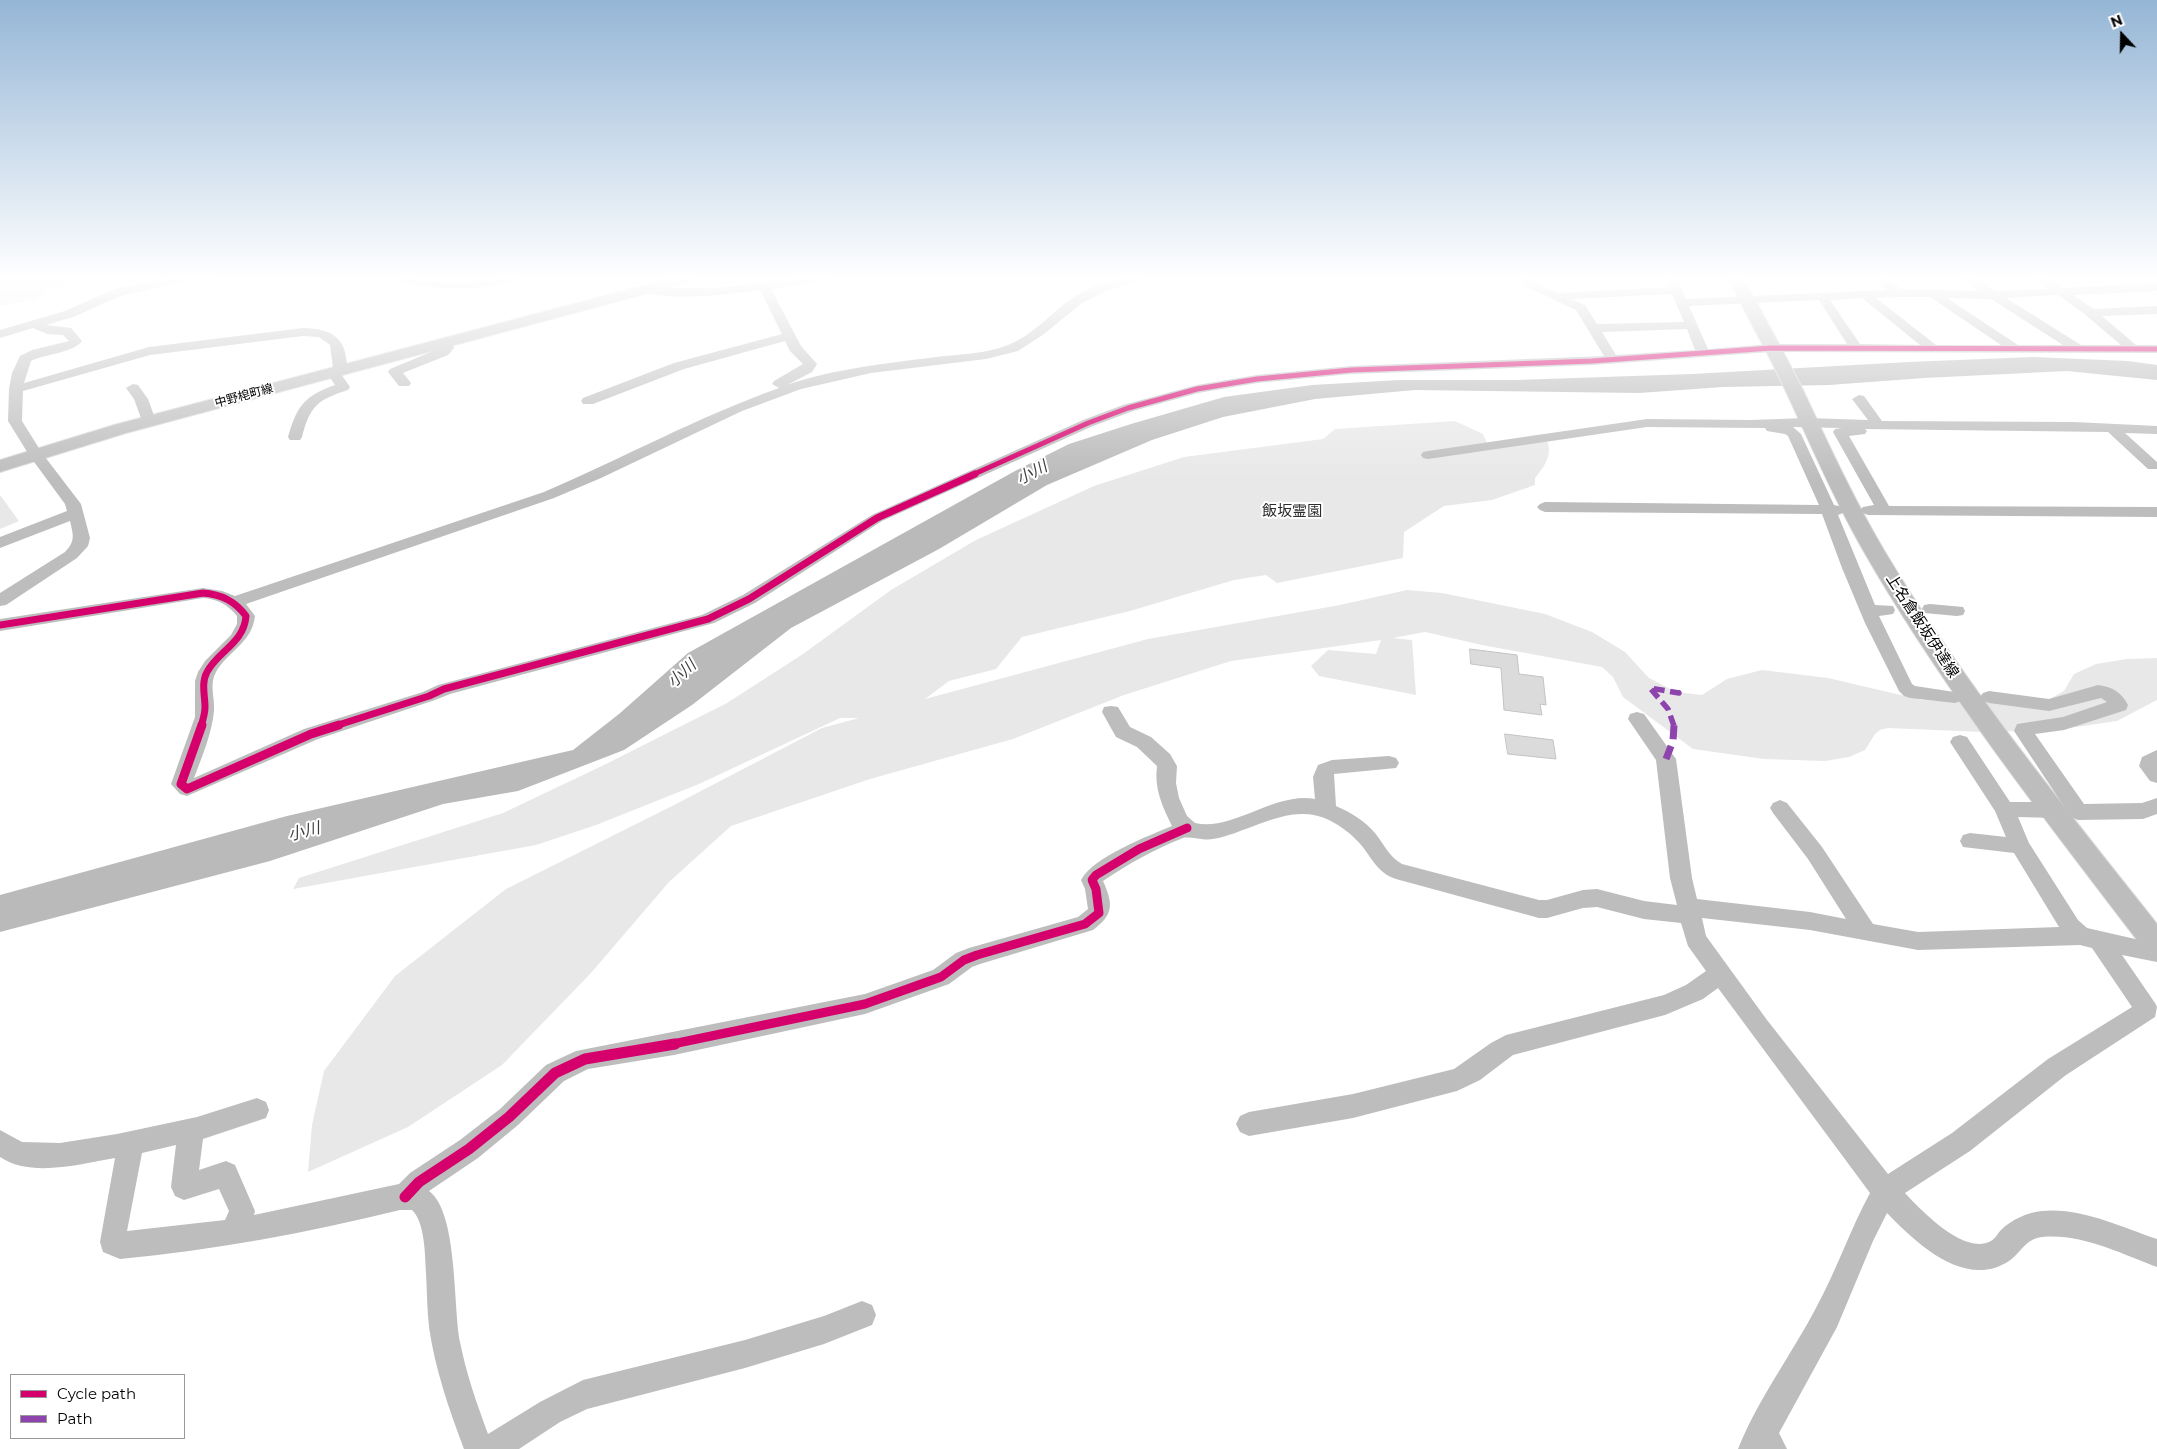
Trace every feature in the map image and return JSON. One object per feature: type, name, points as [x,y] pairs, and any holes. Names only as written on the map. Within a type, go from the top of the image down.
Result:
[{"type":"main road","name":"中野梍町線","points":[[0,466],[149,421],[436,345]]},
{"type":"main road","name":"上名倉飯坂伊達線","points":[[1770,345],[1855,518],[1888,574],[1964,690],[2157,945]]},
{"type":"street","points":[[0,601],[71,555],[80,546],[82,538],[73,504],[36,455],[15,421],[14,410],[16,389],[25,358],[37,353],[72,345]]},
{"type":"street","points":[[16,389],[150,351],[201,345]]},
{"type":"street","points":[[296,437],[302,411],[320,395],[343,387],[337,371],[341,352],[337,345]]},
{"type":"street","points":[[404,383],[395,372],[443,352],[448,348],[447,345]]},
{"type":"street","points":[[588,401],[679,366],[757,345]]},
{"type":"street","points":[[774,399],[775,386],[809,366],[808,360],[793,345]]},
{"type":"street","points":[[233,603],[549,494],[596,475],[737,408],[774,399],[845,374],[980,356],[1014,348],[1019,345]]},
{"type":"street","points":[[1604,345],[1612,358]]},
{"type":"street","points":[[1699,345],[1703,354]]},
{"type":"street","points":[[1854,345],[1856,348]]},
{"type":"street","points":[[1928,345],[1932,348]]},
{"type":"street","points":[[2009,345],[2014,348]]},
{"type":"street","points":[[2072,345],[2077,348]]},
{"type":"street","points":[[2128,345],[2132,348]]},
{"type":"street","points":[[0,625],[203,593],[220,594],[233,603],[246,616],[246,624],[240,634],[208,672],[204,684],[205,712],[181,784],[187,788],[312,734],[429,696],[444,689],[708,619],[749,599],[877,518],[1058,435],[1120,411],[1161,398],[1226,383],[1311,373],[1409,367],[1584,361],[1773,350],[1856,348],[2157,348]]},
{"type":"street","points":[[134,388],[141,399],[149,421]]},
{"type":"street","points":[[1859,400],[1892,429],[1840,432],[1876,510],[2157,512]]},
{"type":"street","points":[[1428,455],[1639,423],[1751,424],[1807,422],[1886,425],[2111,427],[2157,430]]},
{"type":"street","points":[[1751,424],[1758,427],[1789,430],[1794,434],[1833,510],[1850,568],[1904,686],[1910,692],[1955,697]]},
{"type":"street","points":[[2111,427],[2154,466]]},
{"type":"street","points":[[1544,507],[1833,510]]},
{"type":"street","points":[[0,543],[75,513]]},
{"type":"street","points":[[1869,611],[1887,610]]},
{"type":"street","points":[[1930,610],[1957,611]]},
{"type":"street","points":[[1989,698],[2049,705],[2098,691],[2112,696],[2118,705],[2064,723],[2024,729],[2023,731],[2078,812],[2143,811],[2157,806]]},
{"type":"street","points":[[1111,712],[1123,732],[1144,742],[1164,759],[1167,766],[1166,790],[1181,824],[1197,832],[1209,831],[1298,806],[1312,806],[1326,811],[1360,830],[1388,867],[1396,871],[1539,909],[1547,909],[1583,898],[1597,898],[1644,910],[1688,911],[1810,921],[1918,941],[1959,942],[2023,937],[2089,938],[2157,954]]},
{"type":"street","points":[[1637,719],[1666,759],[1680,878],[1696,939],[1719,973],[1885,1192],[1939,1244],[1958,1253],[1982,1258],[1999,1252],[2023,1230],[2045,1224],[2077,1228],[2157,1253]]},
{"type":"street","points":[[1762,1444],[1840,1292],[1863,1233],[1885,1192],[1961,1142],[2057,1067],[2147,1010],[2089,938],[2070,926],[2020,846],[2004,809],[1960,742]]},
{"type":"street","points":[[2157,757],[2149,762],[2149,766],[2157,776]]},
{"type":"street","points":[[1326,811],[1323,777],[1325,770],[1332,767],[1390,763]]},
{"type":"street","points":[[1780,808],[1816,853],[1868,932]]},
{"type":"street","points":[[2004,809],[2053,810]]},
{"type":"street","points":[[405,1197],[419,1182],[469,1149],[509,1117],[555,1074],[568,1066],[585,1058],[674,1044],[865,1004],[941,977],[964,960],[977,955],[1085,924],[1100,913],[1096,889],[1092,880],[1096,875],[1138,849],[1187,828]]},
{"type":"street","points":[[1970,841],[2020,846]]},
{"type":"street","points":[[1249,1124],[1353,1106],[1457,1080],[1479,1069],[1496,1052],[1506,1046],[1641,1012],[1679,999],[1699,990],[1719,973]]},
{"type":"street","points":[[0,1142],[18,1154],[60,1155],[131,1143],[191,1130],[257,1110]]},
{"type":"street","points":[[191,1130],[184,1187],[226,1174],[242,1211],[240,1221],[233,1233]]},
{"type":"street","points":[[131,1143],[113,1242],[120,1245],[233,1233],[317,1218],[405,1197],[414,1196],[423,1201],[432,1216],[440,1260],[443,1323],[450,1370],[460,1401],[495,1447],[550,1412],[583,1395],[745,1354],[824,1330],[862,1315]]},
{"type":"green space","name":"飯坂霊園","points":[[1455,421],[1483,434],[1487,443],[1544,434],[1549,447],[1549,453],[1546,463],[1535,478],[1535,485],[1492,500],[1444,506],[1404,532],[1403,558],[1277,583],[1266,575],[1234,580],[1130,611],[1022,637],[996,669],[949,681],[925,699],[1148,639],[1340,605],[1407,590],[1442,593],[1545,614],[1592,632],[1625,652],[1649,678],[1676,692],[1702,695],[1727,679],[1762,670],[1828,678],[1922,700],[2041,704],[2064,691],[2074,674],[2096,664],[2127,659],[2157,658],[2157,700],[2117,721],[2056,730],[1983,732],[1888,728],[1880,730],[1875,734],[1865,750],[1849,757],[1825,761],[1764,759],[1693,749],[1623,697],[1613,677],[1602,667],[1482,645],[1425,632],[1393,638],[1412,640],[1416,695],[1319,676],[1311,666],[1328,650],[1376,654],[1381,640],[1231,661],[1124,695],[1013,739],[870,779],[731,826],[669,882],[591,973],[502,1065],[408,1127],[308,1172],[312,1125],[324,1071],[395,976],[506,889],[822,728],[859,718],[840,718],[699,784],[596,825],[536,845],[293,889],[299,878],[503,813],[604,765],[727,703],[803,654],[891,590],[976,540],[1094,486],[1184,457],[1323,439],[1335,429]]},
{"type":"green space","points":[[0,495],[19,521],[0,529]]},
{"type":"water","name":"小川","points":[[2033,357],[2128,361],[2157,365],[2157,380],[2067,371],[1829,385],[1723,387],[1639,393],[1415,390],[1315,399],[1223,417],[1152,440],[1047,485],[939,549],[791,628],[692,705],[624,750],[518,791],[443,804],[270,861],[0,932],[0,895],[287,816],[573,750],[619,714],[688,653],[1015,471],[1069,444],[1224,397],[1312,385],[1399,380],[1516,380],[1692,374]]},
{"type":"building","points":[[1470,649],[1517,655],[1519,674],[1543,677],[1546,705],[1540,704],[1542,715],[1504,710],[1501,668],[1471,664]]},
{"type":"building","points":[[1505,734],[1553,740],[1556,759],[1508,754]]},
{"type":"marked path","points":[[1666,759],[1672,747],[1675,734],[1674,721],[1668,709],[1653,694],[1650,688],[1679,693],[1676,690]]},
{"type":"cycle path","points":[[0,625],[203,593],[222,596],[238,606],[246,616],[242,632],[212,665],[205,677],[204,717],[181,784],[187,789],[311,734],[429,696],[444,689],[708,619],[749,599],[877,518],[1088,423],[1128,408],[1197,389],[1257,379],[1351,370],[1592,361],[1771,348],[2157,349]]},
{"type":"cycle path","points":[[405,1197],[419,1182],[469,1149],[509,1117],[555,1073],[585,1059],[674,1044],[865,1004],[941,977],[964,960],[977,955],[1085,924],[1099,913],[1096,889],[1092,880],[1096,875],[1139,849],[1187,828]]}]
